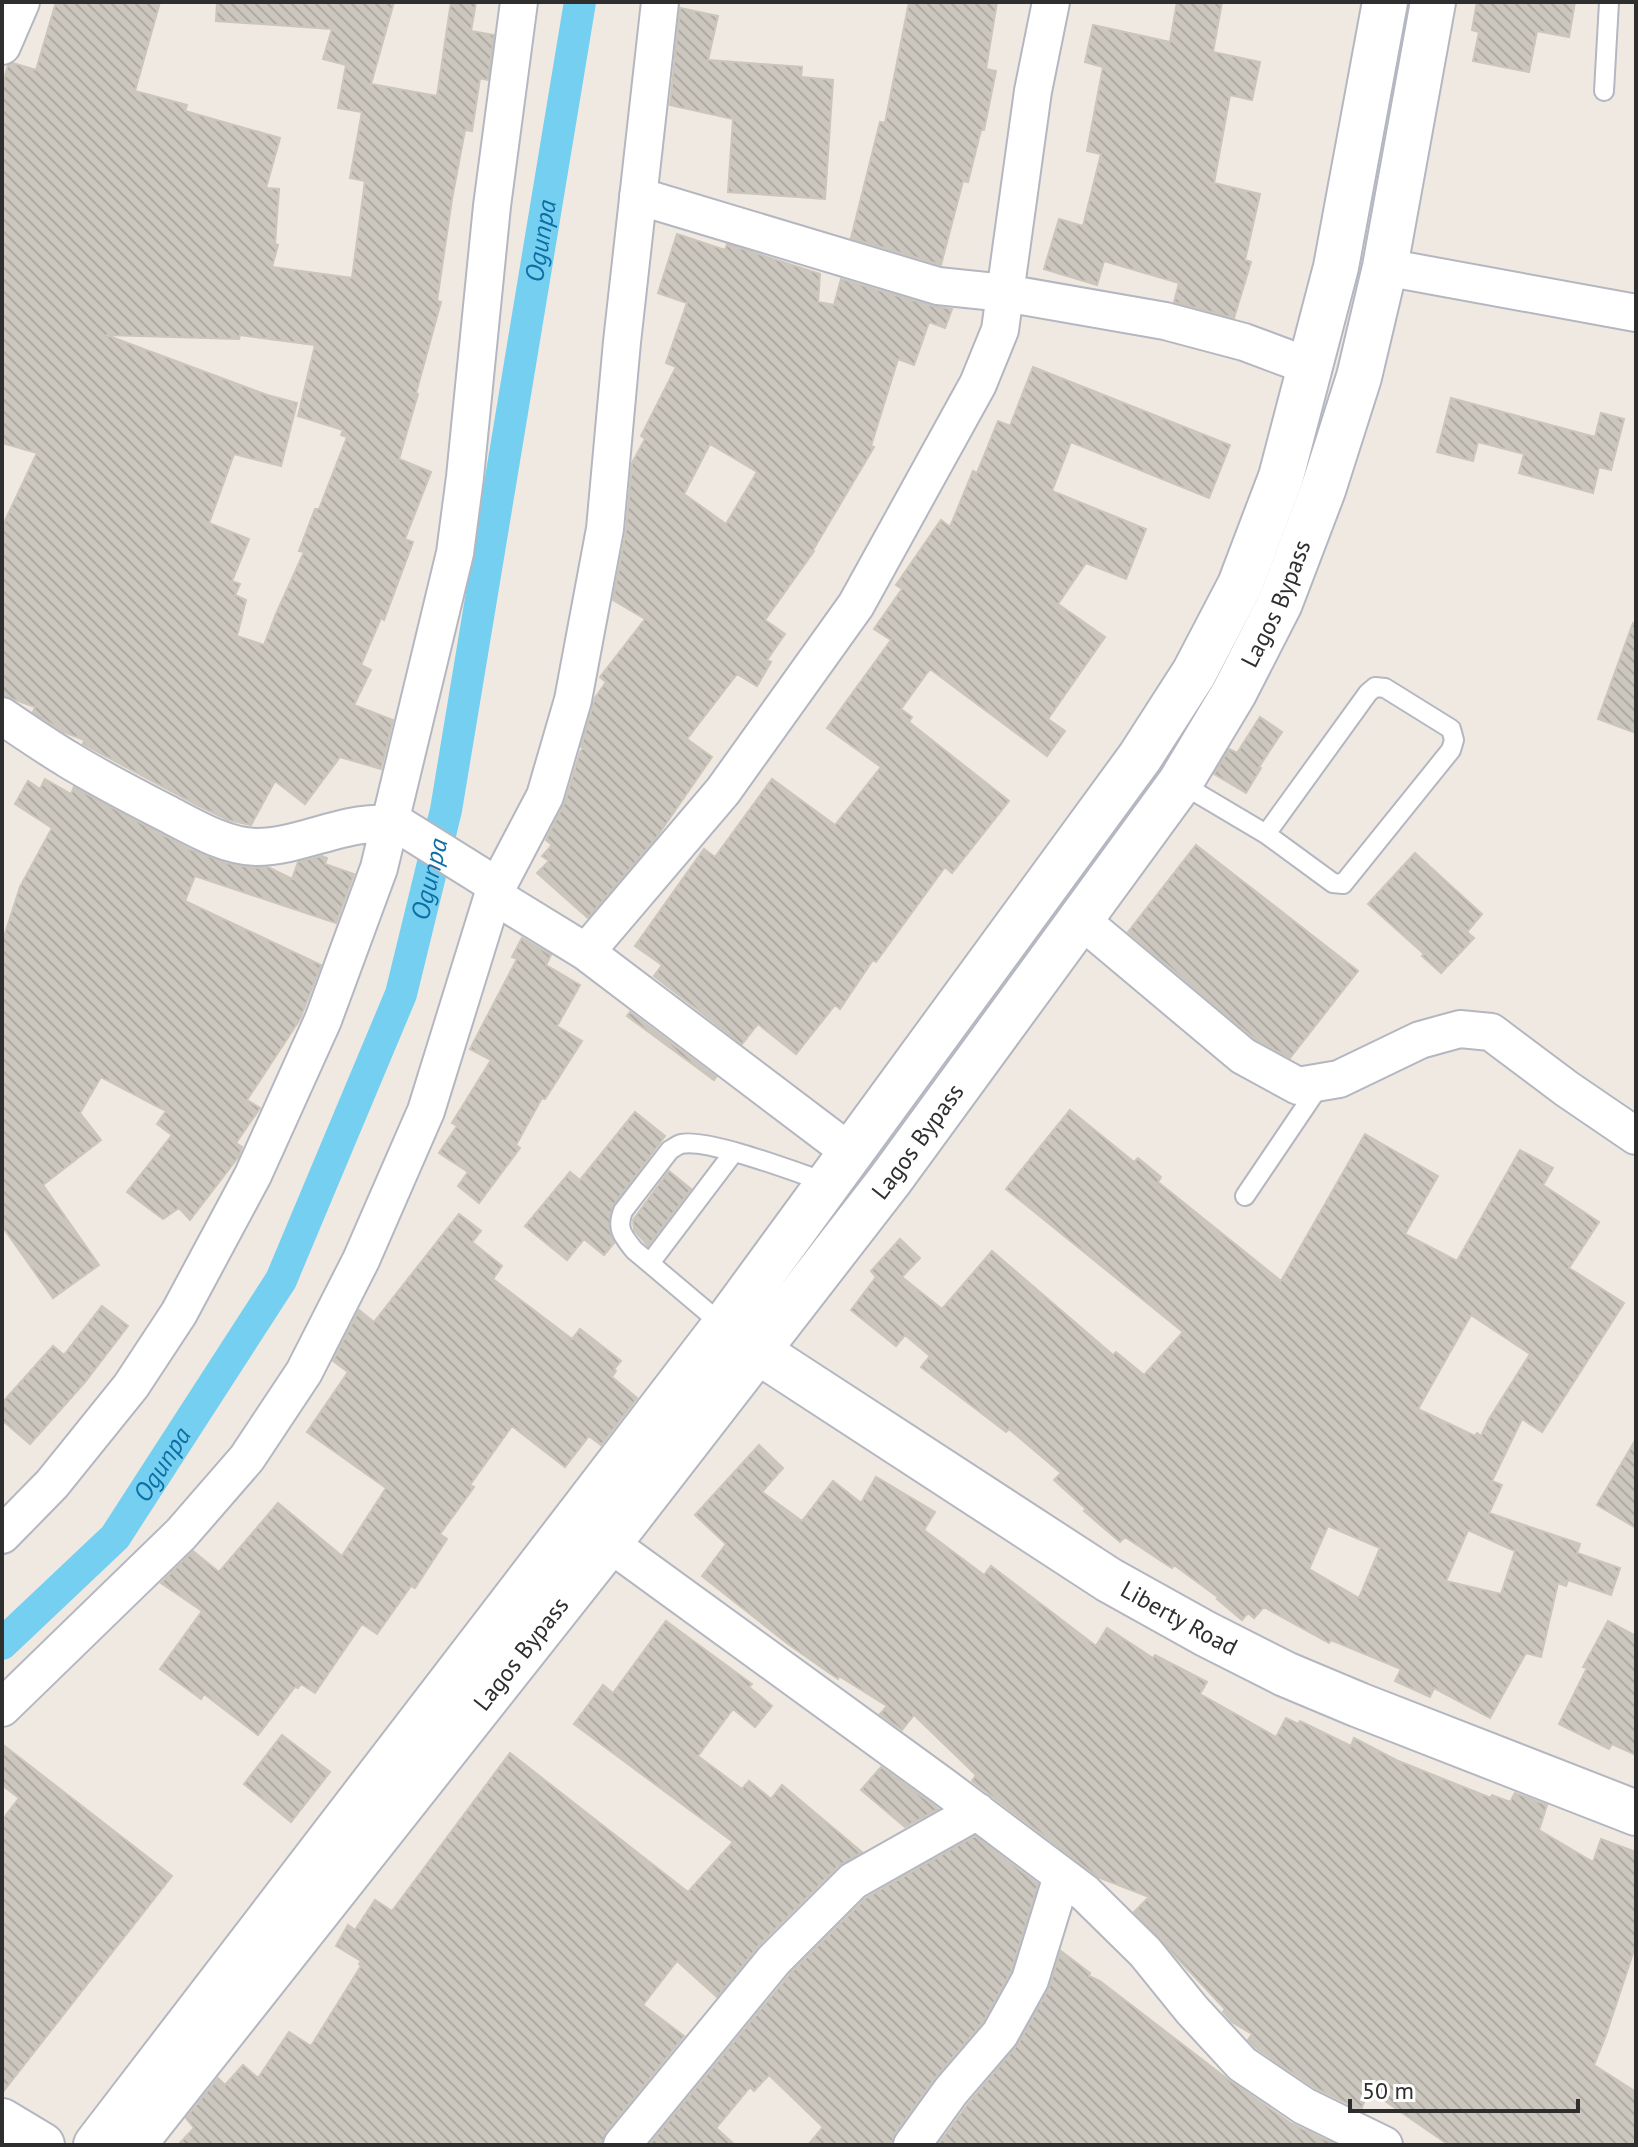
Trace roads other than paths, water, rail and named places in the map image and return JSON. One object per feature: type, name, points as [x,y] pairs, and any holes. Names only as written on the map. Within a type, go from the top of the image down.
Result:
[{"type":"main road","name":"Lagos Bypass","points":[[96,2145],[724,1326],[1140,757],[1194,673],[1240,585],[1281,477],[1336,267],[1385,2]]},
{"type":"main road","name":"Lagos Bypass","points":[[133,2145],[759,1352],[890,1180],[1180,783],[1234,693],[1280,603],[1323,490],[1354,391],[1385,267],[1433,2]]},
{"type":"main road","name":"Liberty Road","points":[[724,1326],[759,1352],[1109,1580],[1206,1634],[1285,1674],[1359,1705],[1636,1813]]},
{"type":"main road","points":[[2,2121],[42,2145]]},
{"type":"street","points":[[2,46],[21,2]]},
{"type":"street","points":[[2,1535],[52,1484],[131,1386],[179,1313],[253,1175],[323,1020],[395,825],[455,553],[492,206],[519,2]]},
{"type":"street","points":[[2,1708],[181,1534],[247,1458],[304,1372],[361,1260],[426,1111],[495,891],[545,796],[573,700],[605,529],[660,2]]},
{"type":"street","points":[[586,952],[723,791],[856,605],[978,384],[1000,330],[1033,91],[1051,2]]},
{"type":"street","points":[[638,196],[938,286],[1005,293],[1165,321],[1244,342],[1311,367]]},
{"type":"street","points":[[1385,267],[1636,313]]},
{"type":"street","points":[[2,716],[70,761],[123,790],[203,832],[239,845],[260,847],[360,825],[395,825],[586,952],[839,1167]]},
{"type":"street","points":[[1081,920],[1243,1056],[1298,1086],[1339,1079],[1420,1040],[1460,1029],[1491,1032],[1636,1136]]},
{"type":"street","points":[[609,1543],[1085,1893],[1145,1952],[1192,2010],[1242,2064],[1304,2106],[1384,2145]]},
{"type":"street","points":[[622,2145],[774,1960],[853,1881],[977,1811]]},
{"type":"street","points":[[912,2145],[951,2091],[1000,2034],[1030,1980],[1062,1876]]},
{"type":"lane","points":[[1604,91],[1609,2]]},
{"type":"lane","points":[[1180,783],[1266,834],[1333,883],[1343,884],[1451,750],[1454,740],[1451,729],[1385,688],[1375,687],[1266,834]]},
{"type":"lane","points":[[1245,1196],[1322,1082]]},
{"type":"lane","points":[[724,1326],[634,1250],[622,1234],[619,1222],[623,1211],[670,1150],[681,1144],[701,1144],[734,1152],[839,1167]]},
{"type":"lane","points":[[650,1263],[734,1152]]},
{"type":"waterway","name":"Ogunpa","points":[[2,1644],[115,1537],[281,1280],[401,994],[446,810],[580,2]]}]
